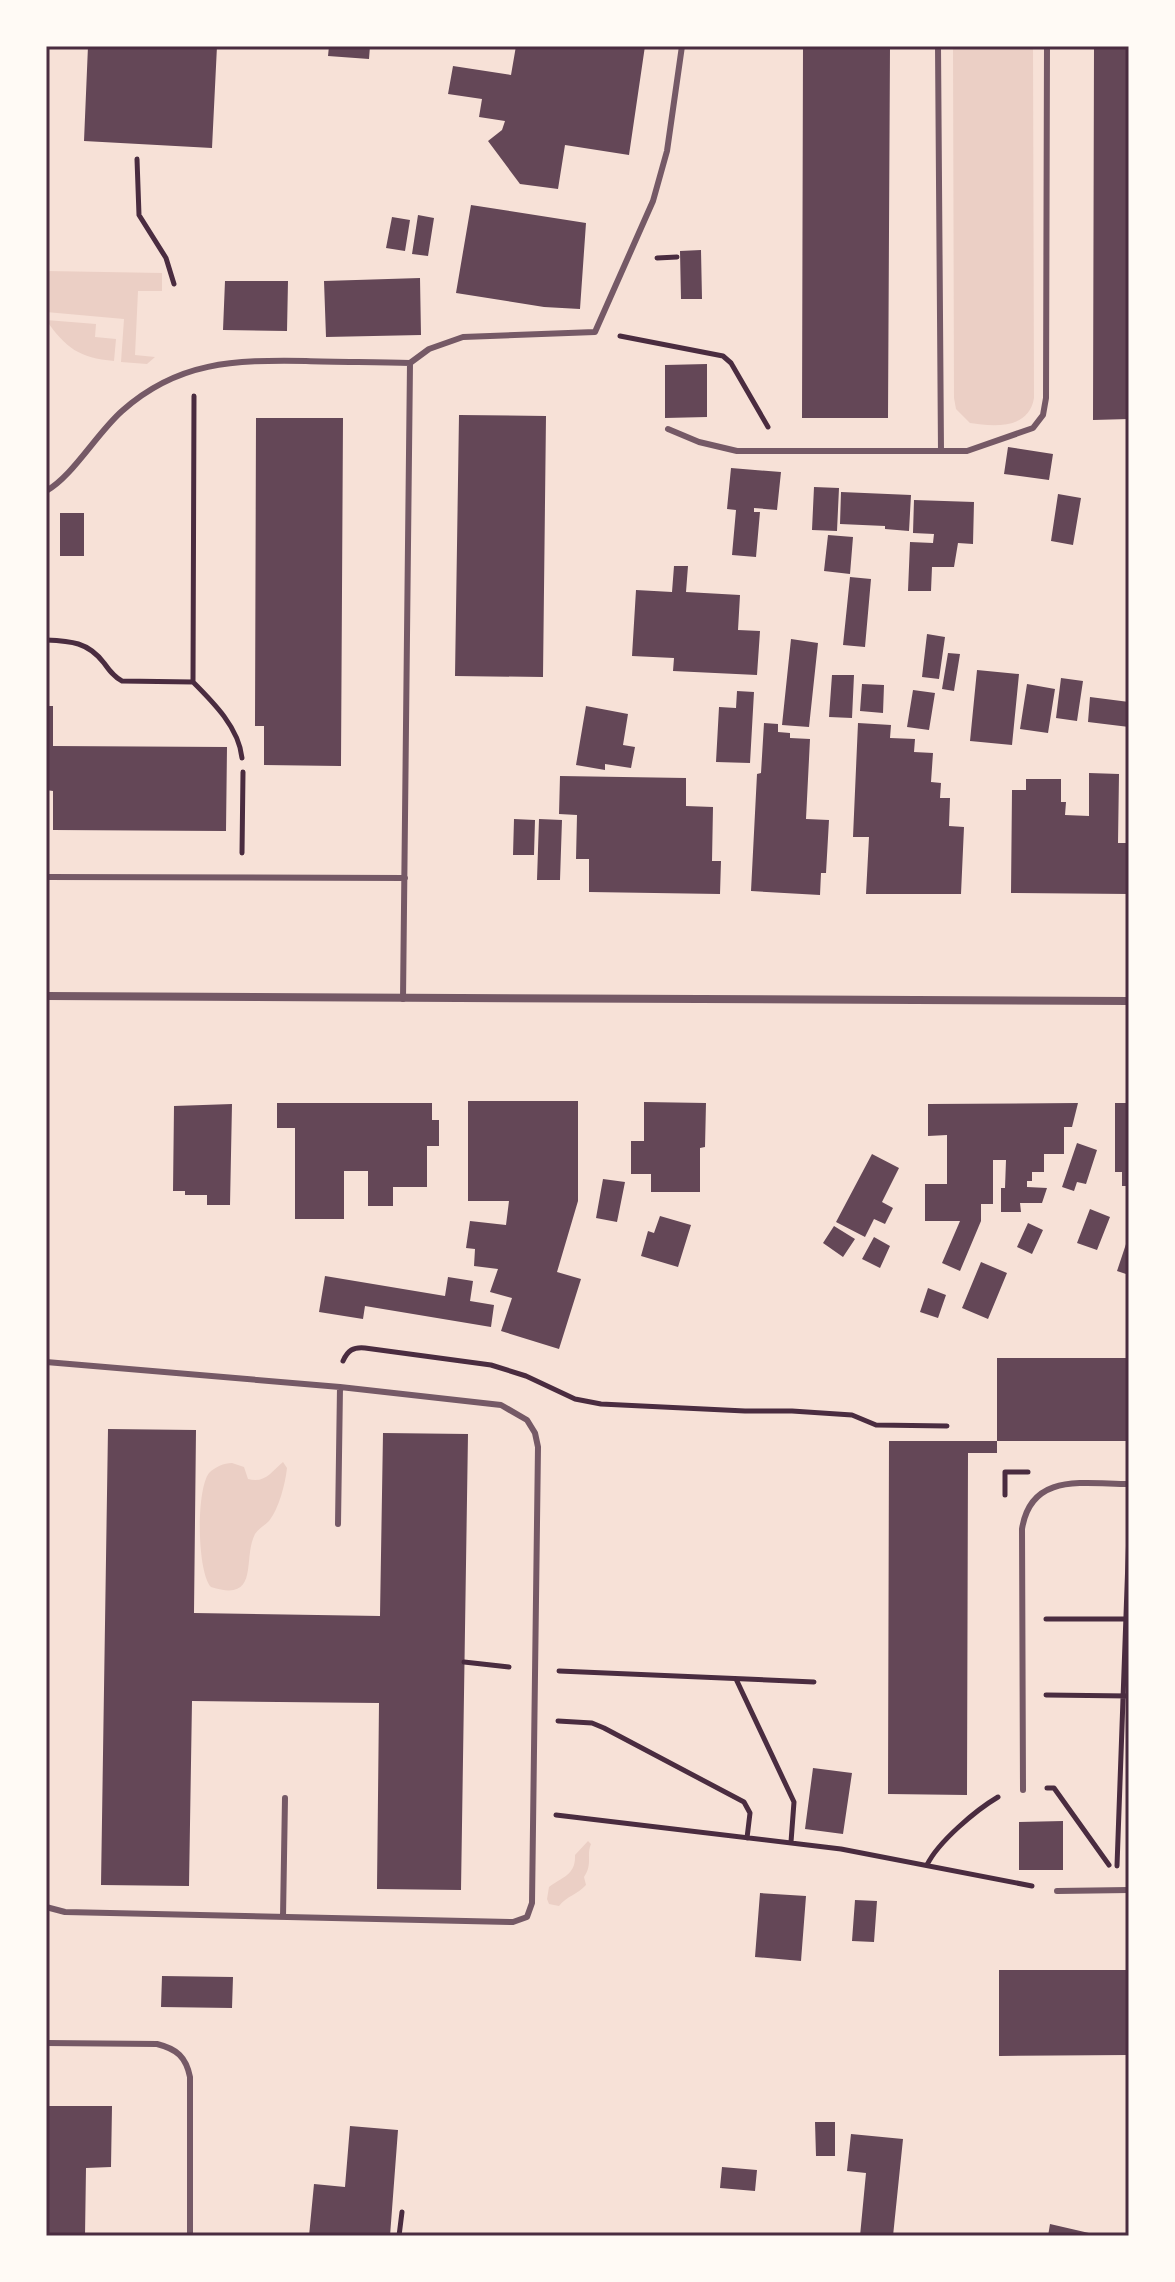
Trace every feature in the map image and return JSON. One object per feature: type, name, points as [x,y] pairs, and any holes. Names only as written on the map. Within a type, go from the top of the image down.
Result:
[{"type":"street","points":[[46,996],[1129,1001]]},
{"type":"lane","points":[[46,491],[65,475],[123,410],[171,378],[194,369],[239,361],[410,363],[429,349],[463,337],[595,332],[653,201],[667,151],[682,46]]},
{"type":"lane","points":[[938,46],[941,451]]},
{"type":"lane","points":[[668,429],[737,451],[941,451],[977,449],[1033,428],[1043,415],[1046,398],[1047,46]]},
{"type":"lane","points":[[403,999],[410,363]]},
{"type":"lane","points":[[46,877],[405,878]]},
{"type":"lane","points":[[46,1362],[340,1387],[501,1405],[527,1420],[535,1433],[538,1447],[532,1903],[527,1917],[521,1921],[283,1917],[65,1912],[46,1907]]},
{"type":"lane","points":[[338,1524],[340,1387]]},
{"type":"lane","points":[[1023,1790],[1024,1513],[1034,1497],[1049,1488],[1129,1484]]},
{"type":"lane","points":[[283,1917],[285,1798]]},
{"type":"lane","points":[[1057,1891],[1129,1890]]},
{"type":"lane","points":[[46,2043],[157,2044],[170,2047],[180,2054],[190,2077],[190,2236]]},
{"type":"path","points":[[137,159],[138,209],[143,224],[166,258],[174,284]]},
{"type":"path","points":[[595,332],[723,356],[731,363],[783,451]]},
{"type":"path","points":[[194,369],[193,682],[217,707],[236,737],[242,758]]},
{"type":"path","points":[[46,640],[71,641],[90,647],[122,681],[193,682]]},
{"type":"path","points":[[241,878],[243,772]]},
{"type":"path","points":[[340,1387],[342,1365],[347,1353],[355,1347],[491,1365],[526,1376],[575,1399],[601,1404],[792,1411],[852,1415],[876,1425],[947,1426]]},
{"type":"path","points":[[927,1865],[980,1808],[1006,1792],[1054,1788],[1117,1878],[1126,1696],[1125,1619],[1129,1532]]},
{"type":"path","points":[[1022,1619],[1125,1619]]},
{"type":"path","points":[[464,1662],[535,1670],[814,1682]]},
{"type":"path","points":[[736,1679],[791,1793],[794,1812],[791,1842]]},
{"type":"path","points":[[1022,1695],[1126,1696]]},
{"type":"path","points":[[534,1720],[579,1722],[604,1728],[744,1802],[750,1813],[747,1838]]},
{"type":"path","points":[[1121,1761],[1129,1761]]},
{"type":"path","points":[[533,1812],[867,1853],[1057,1891]]},
{"type":"path","points":[[399,2236],[402,2212]]},
{"type":"shaded area","points":[[953,46],[1033,46],[1034,398],[1025,416],[1010,424],[970,423],[956,409],[954,398]]},
{"type":"shaded area","points":[[46,271],[162,273],[162,291],[138,291],[135,355],[155,357],[147,364],[121,362],[124,319],[46,312]]},
{"type":"shaded area","points":[[46,320],[96,324],[95,337],[116,339],[114,361],[74,350]]},
{"type":"shaded area","points":[[283,1462],[287,1468],[276,1510],[255,1534],[251,1544],[247,1576],[237,1589],[227,1590],[211,1587],[206,1578],[200,1513],[209,1473],[232,1463],[244,1467],[248,1479],[254,1480],[268,1476]]},
{"type":"shaded area","points":[[588,1841],[591,1844],[584,1877],[586,1885],[559,1906],[549,1904],[549,1887],[571,1871],[575,1855]]},
{"type":"building","points":[[88,46],[217,46],[212,148],[84,141]]},
{"type":"building","points":[[329,46],[370,46],[369,59],[328,56]]},
{"type":"building","points":[[516,46],[645,46],[629,155],[565,145],[558,189],[520,184],[488,141],[502,130],[505,121],[479,117],[482,99],[448,94],[453,66],[511,75]]},
{"type":"building","points":[[803,46],[890,46],[888,418],[802,418]]},
{"type":"building","points":[[1094,46],[1129,46],[1129,419],[1093,420]]},
{"type":"building","points":[[471,205],[586,223],[580,309],[544,307],[456,293]]},
{"type":"building","points":[[418,215],[434,218],[428,256],[412,254]]},
{"type":"building","points":[[392,217],[410,220],[405,251],[386,248]]},
{"type":"building","points":[[701,250],[702,299],[681,299],[680,251]]},
{"type":"building","points":[[420,278],[421,335],[326,337],[324,281]]},
{"type":"building","points":[[225,281],[288,281],[287,331],[223,330]]},
{"type":"building","points":[[707,364],[707,417],[665,418],[665,365]]},
{"type":"building","points":[[459,415],[546,416],[543,677],[455,676]]},
{"type":"building","points":[[256,418],[343,418],[341,766],[264,765],[264,726],[255,726]]},
{"type":"building","points":[[1008,447],[1053,454],[1049,480],[1004,474]]},
{"type":"building","points":[[731,468],[781,472],[777,510],[754,508],[754,512],[760,512],[756,557],[732,555],[736,510],[727,509]]},
{"type":"building","points":[[814,487],[839,488],[837,531],[812,530]]},
{"type":"building","points":[[841,492],[911,495],[909,531],[885,529],[885,526],[840,524]]},
{"type":"building","points":[[1058,494],[1081,498],[1073,545],[1051,541]]},
{"type":"building","points":[[914,500],[974,502],[973,544],[958,543],[954,567],[932,567],[931,591],[908,591],[910,542],[933,543],[934,534],[913,533]]},
{"type":"building","points":[[60,513],[84,513],[84,556],[60,556]]},
{"type":"building","points":[[828,535],[853,537],[850,574],[824,571]]},
{"type":"building","points":[[674,566],[688,566],[686,592],[740,595],[738,630],[760,631],[757,675],[673,671],[674,658],[632,656],[636,590],[672,592]]},
{"type":"building","points":[[850,577],[871,579],[865,647],[843,645]]},
{"type":"building","points":[[927,634],[945,637],[939,679],[922,677]]},
{"type":"building","points":[[791,639],[818,643],[809,727],[782,725]]},
{"type":"building","points":[[948,653],[960,654],[954,691],[942,689]]},
{"type":"building","points":[[977,670],[1019,674],[1012,745],[970,741]]},
{"type":"building","points":[[832,675],[854,675],[852,718],[829,717]]},
{"type":"building","points":[[1061,678],[1083,681],[1077,721],[1056,718]]},
{"type":"building","points":[[862,684],[884,685],[883,713],[860,711]]},
{"type":"building","points":[[1027,684],[1055,689],[1048,733],[1020,729]]},
{"type":"building","points":[[913,690],[935,693],[929,730],[907,727]]},
{"type":"building","points":[[737,691],[754,692],[750,763],[716,762],[719,707],[736,708]]},
{"type":"building","points":[[1090,697],[1129,702],[1129,727],[1088,722]]},
{"type":"building","points":[[46,706],[53,706],[53,746],[227,747],[226,831],[53,830],[53,791],[46,790]]},
{"type":"building","points":[[586,706],[628,714],[623,745],[635,747],[631,768],[605,764],[605,770],[576,765]]},
{"type":"building","points":[[764,723],[778,724],[778,732],[790,733],[790,738],[810,739],[806,819],[829,820],[826,873],[821,873],[820,895],[751,891],[757,774],[761,773]]},
{"type":"building","points":[[858,723],[891,725],[890,738],[915,739],[914,752],[933,753],[931,782],[941,783],[940,798],[950,798],[949,826],[964,827],[961,894],[866,894],[869,837],[853,837]]},
{"type":"building","points":[[1089,773],[1119,774],[1118,843],[1129,843],[1129,894],[1011,893],[1012,790],[1026,790],[1026,779],[1061,779],[1061,802],[1066,802],[1065,815],[1089,816]]},
{"type":"building","points":[[560,776],[686,778],[686,806],[713,807],[712,861],[721,861],[720,894],[589,892],[589,859],[576,859],[577,815],[559,814]]},
{"type":"building","points":[[514,819],[535,820],[534,855],[513,855]]},
{"type":"building","points":[[539,819],[562,820],[560,880],[537,880]]},
{"type":"building","points":[[468,1101],[578,1101],[578,1201],[557,1272],[581,1279],[559,1349],[501,1331],[512,1298],[490,1292],[498,1269],[474,1266],[475,1249],[466,1248],[470,1221],[506,1225],[509,1201],[468,1201]]},
{"type":"building","points":[[644,1102],[706,1103],[705,1147],[700,1148],[700,1192],[651,1192],[651,1174],[631,1174],[631,1141],[644,1141]]},
{"type":"building","points":[[277,1103],[432,1103],[432,1120],[439,1120],[439,1146],[427,1146],[427,1187],[393,1187],[393,1206],[368,1206],[368,1171],[344,1171],[344,1219],[295,1219],[295,1128],[277,1128]]},
{"type":"building","points":[[1078,1103],[1072,1127],[1064,1127],[1064,1154],[1044,1154],[1044,1172],[1032,1172],[1032,1181],[1027,1181],[1027,1187],[1047,1188],[1042,1203],[1020,1203],[1021,1212],[1001,1212],[1006,1160],[993,1160],[993,1204],[981,1204],[981,1221],[960,1271],[942,1263],[960,1221],[925,1221],[925,1184],[947,1184],[947,1135],[928,1136],[928,1104]]},
{"type":"building","points":[[1115,1103],[1129,1103],[1129,1186],[1122,1186],[1122,1172],[1115,1172]]},
{"type":"building","points":[[232,1104],[230,1205],[207,1205],[207,1195],[185,1195],[185,1191],[173,1191],[174,1106]]},
{"type":"building","points":[[1077,1143],[1097,1150],[1086,1184],[1077,1182],[1074,1191],[1062,1187]]},
{"type":"building","points":[[872,1154],[899,1168],[882,1202],[893,1208],[885,1224],[874,1219],[865,1237],[836,1222]]},
{"type":"building","points":[[603,1179],[625,1182],[617,1222],[596,1218]]},
{"type":"building","points":[[1090,1209],[1110,1217],[1097,1250],[1077,1243]]},
{"type":"building","points":[[660,1216],[691,1225],[678,1267],[641,1256],[648,1231],[654,1233]]},
{"type":"building","points":[[1028,1223],[1043,1230],[1032,1254],[1017,1247]]},
{"type":"building","points":[[834,1226],[855,1239],[843,1257],[823,1243]]},
{"type":"building","points":[[1129,1235],[1129,1275],[1117,1271]]},
{"type":"building","points":[[874,1237],[890,1246],[880,1268],[862,1259]]},
{"type":"building","points":[[981,1262],[1007,1273],[988,1319],[962,1308]]},
{"type":"building","points":[[325,1276],[445,1296],[448,1277],[473,1281],[470,1301],[494,1305],[491,1327],[365,1306],[363,1319],[319,1312]]},
{"type":"building","points":[[928,1288],[946,1295],[938,1318],[920,1312]]},
{"type":"building","points":[[997,1358],[1129,1358],[1129,1441],[997,1441]]},
{"type":"building","points":[[108,1429],[196,1430],[194,1613],[380,1616],[383,1433],[468,1434],[461,1890],[377,1889],[379,1703],[192,1701],[189,1886],[101,1885]]},
{"type":"building","points":[[889,1441],[997,1441],[997,1453],[968,1453],[967,1795],[888,1794]]},
{"type":"building","points":[[813,1768],[852,1773],[843,1834],[805,1829]]},
{"type":"building","points":[[1063,1821],[1063,1870],[1019,1870],[1019,1822]]},
{"type":"building","points":[[760,1893],[806,1896],[801,1961],[755,1957]]},
{"type":"building","points":[[855,1900],[877,1901],[874,1942],[852,1941]]},
{"type":"building","points":[[999,1970],[1129,1970],[1129,2055],[999,2056]]},
{"type":"building","points":[[162,1976],[233,1977],[232,2008],[161,2007]]},
{"type":"building","points":[[46,2106],[112,2106],[111,2167],[86,2168],[85,2236],[46,2236]]},
{"type":"building","points":[[815,2122],[835,2122],[835,2156],[816,2156]]},
{"type":"building","points":[[350,2126],[398,2130],[390,2236],[309,2236],[314,2184],[345,2187]]},
{"type":"building","points":[[851,2134],[903,2139],[893,2236],[860,2236],[866,2173],[847,2171]]},
{"type":"building","points":[[722,2167],[757,2170],[755,2191],[720,2188]]},
{"type":"building","points":[[1050,2224],[1089,2233],[1089,2236],[1048,2236]]}]
